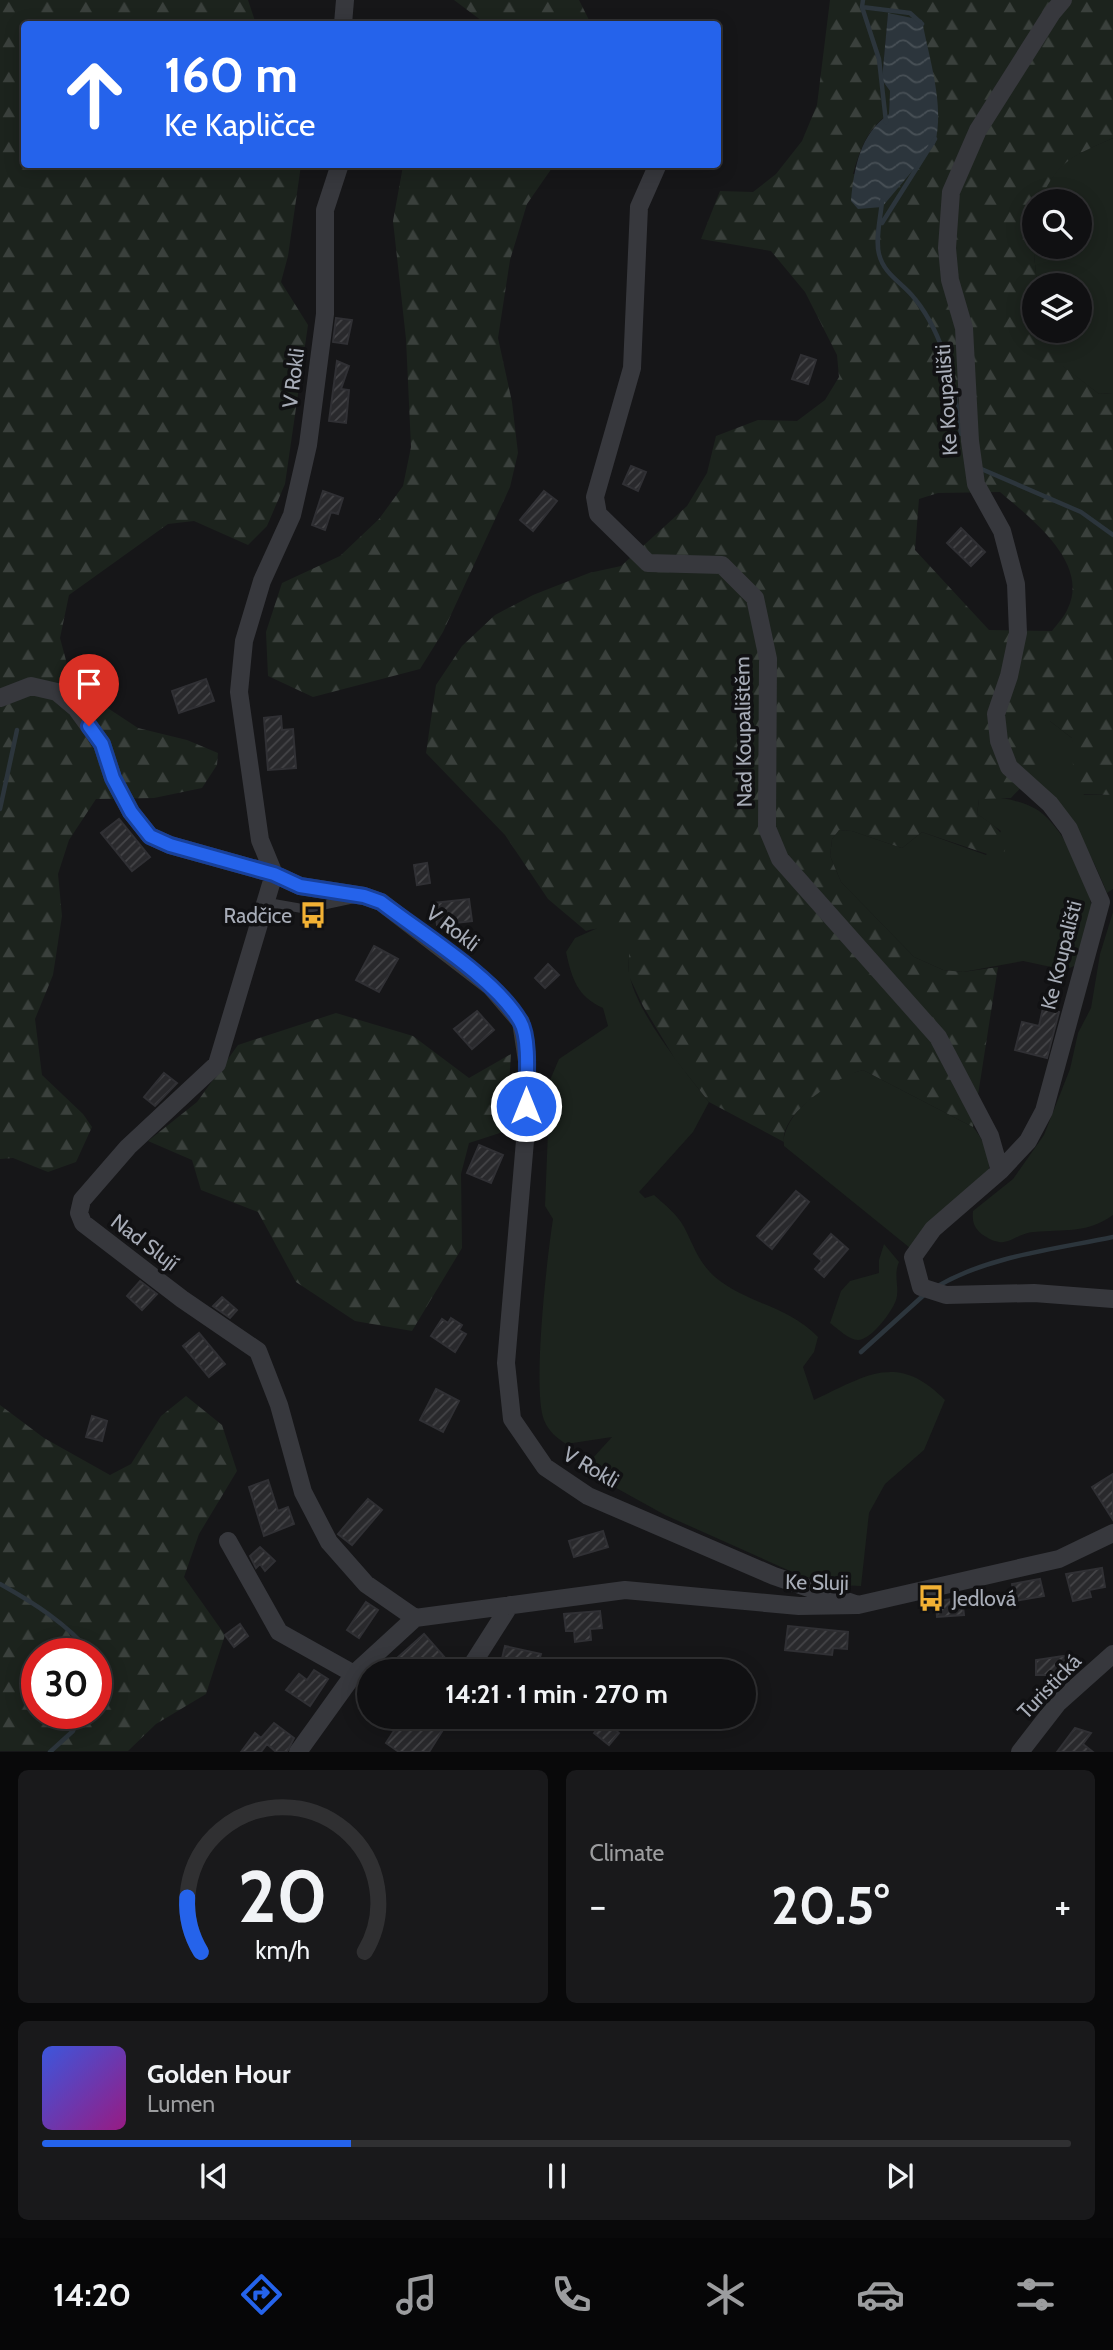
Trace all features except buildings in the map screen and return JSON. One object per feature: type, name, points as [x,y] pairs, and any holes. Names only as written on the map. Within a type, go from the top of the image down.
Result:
[{"type":"street","points":[[343,21],[345,0]]},
{"type":"street","name":"Ke Koupališti","points":[[1063,0],[1045,23],[978,130],[951,192],[947,248],[950,280],[964,328],[975,477],[1002,531],[1016,584],[1018,633],[1009,676],[996,714],[999,741],[1009,766],[1050,804],[1069,829],[1101,902],[1044,1111],[1028,1140],[1000,1171],[933,1229],[913,1257],[921,1287],[946,1295],[1034,1293],[1113,1299]]},
{"type":"street","name":"V Rokli","points":[[339,168],[326,210],[325,314],[308,445],[292,515],[262,581],[244,641],[239,692],[260,840],[274,874],[300,886],[364,896],[381,902],[490,986],[521,1022],[527,1061],[526,1129],[506,1363],[512,1419],[545,1467],[588,1496],[774,1576],[858,1605]]},
{"type":"street","name":"Nad Koupalištěm","points":[[656,168],[639,207],[632,368],[595,497],[598,514],[648,563],[722,565],[755,598],[768,659],[767,828],[780,859],[938,1037],[989,1136],[1000,1171]]},
{"type":"street","points":[[0,698],[31,686],[57,692],[76,708],[102,744],[113,778],[131,812],[150,836],[170,845],[274,874]]},
{"type":"street","name":"Nad Slují","points":[[274,874],[218,1064],[128,1147],[82,1200],[79,1213],[89,1228],[182,1299],[258,1351],[279,1405],[303,1492],[329,1542],[366,1584],[415,1618]]},
{"type":"street","name":"Ke Sluji","points":[[415,1618],[625,1590],[799,1606],[858,1605],[1059,1559],[1113,1533]]},
{"type":"street","points":[[228,1541],[279,1632],[354,1674]]},
{"type":"street","points":[[476,1659],[510,1605]]},
{"type":"street","points":[[298,1752],[354,1674],[415,1618]]},
{"type":"street","name":"Turistická","points":[[1020,1752],[1058,1703],[1113,1654]]},
{"type":"lane","points":[[265,902],[305,908],[364,896]]},
{"type":"green space","points":[[0,0],[248,0],[255,21],[21,21],[21,168],[301,168],[288,256],[281,282],[308,325],[285,484],[267,526],[248,545],[194,521],[168,524],[69,595],[60,638],[71,679],[94,699],[138,728],[187,740],[218,753],[217,765],[202,788],[154,798],[96,799],[69,840],[58,874],[62,916],[53,975],[35,1019],[42,1075],[83,1114],[92,1127],[76,1162],[48,1172],[13,1158],[0,1159]]},
{"type":"green space","points":[[454,0],[579,0],[590,21],[482,21]]},
{"type":"green space","points":[[830,0],[1113,0],[1113,138],[1068,161],[1053,176],[1046,189],[1022,189],[1022,259],[1034,259],[1036,273],[1022,273],[1022,343],[1050,343],[1055,360],[1099,394],[1113,393],[1113,795],[1074,794],[1072,738],[1050,721],[1044,721],[1039,761],[1027,781],[1011,798],[979,799],[977,814],[1001,833],[1005,844],[1005,851],[996,857],[922,832],[902,848],[852,831],[839,830],[832,839],[830,856],[841,882],[914,957],[943,970],[963,972],[998,967],[973,1127],[863,1070],[840,1080],[813,1097],[791,1119],[785,1131],[784,1142],[709,1102],[675,1059],[643,1006],[629,976],[629,944],[610,930],[599,928],[586,931],[548,899],[505,835],[426,753],[436,685],[462,646],[495,615],[533,595],[589,573],[621,566],[687,506],[707,473],[716,436],[758,420],[797,421],[825,400],[839,377],[837,355],[805,292],[771,251],[701,239],[720,191],[753,192],[776,174],[802,141],[817,105]],"holes":[[[888,14],[938,116],[935,144],[913,167],[853,174],[870,133],[889,114],[890,91],[882,80]],[[1000,492],[1053,542],[1064,558],[1071,574],[1073,591],[1068,608],[1052,631],[989,630],[915,550],[919,499],[938,493]]]},
{"type":"green space","points":[[1113,138],[1113,393],[1099,394],[1054,360],[1049,343],[1092,343],[1092,273],[1036,273],[1034,259],[1092,259],[1092,189],[1046,189],[1060,167]]},
{"type":"green space","points":[[403,168],[552,168],[527,204],[510,260],[498,338],[512,402],[518,453],[510,487],[443,632],[420,669],[313,697],[268,676],[266,632],[282,583],[340,556],[379,519],[403,486],[411,447],[406,339],[393,221]]},
{"type":"green space","points":[[1043,721],[1050,721],[1072,738],[1084,795],[1113,795],[1113,889],[1107,893],[1092,858],[1075,830],[1055,805],[1028,779],[1037,757]]},
{"type":"green space","points":[[990,797],[1013,800],[1036,809],[1056,828],[1074,857],[1088,890],[1092,917],[1079,964],[1065,970],[1023,961],[963,972],[943,970],[914,957],[841,882],[830,856],[832,839],[839,830],[852,831],[902,848],[922,832],[986,855],[1001,831],[977,814],[979,799]]},
{"type":"green space","points":[[1113,912],[1113,1215],[1084,1228],[1026,1233],[1004,1242],[992,1240],[976,1227],[973,1211],[1013,1179],[1044,1135],[1070,1069],[1078,1033],[1091,1008],[1100,954]]},
{"type":"green space","points":[[602,926],[618,931],[630,944],[629,973],[643,1008],[652,1025],[709,1102],[693,1132],[639,1192],[645,1198],[654,1195],[674,1214],[684,1227],[700,1260],[715,1277],[740,1293],[793,1318],[818,1337],[814,1352],[803,1367],[814,1400],[866,1376],[897,1372],[912,1376],[928,1385],[945,1400],[924,1450],[885,1484],[869,1513],[861,1586],[837,1585],[799,1575],[665,1515],[600,1479],[593,1469],[592,1459],[612,1437],[566,1444],[553,1434],[544,1420],[539,1381],[544,1291],[553,1219],[545,1206],[550,1080],[559,1059],[608,1026],[603,1008],[587,998],[577,986],[566,952],[575,938]]},
{"type":"green space","points":[[336,1013],[413,1036],[469,1078],[511,1054],[506,1131],[469,1143],[461,1174],[462,1248],[412,1331],[355,1321],[296,1282],[258,1212],[201,1190],[192,1160],[148,1141],[197,1102],[238,1045]]},
{"type":"green space","points":[[863,1070],[973,1127],[988,1156],[988,1176],[910,1248],[784,1146],[785,1134],[791,1121],[811,1098],[838,1080]]},
{"type":"green space","points":[[884,1244],[899,1262],[896,1300],[875,1331],[863,1339],[854,1339],[830,1323],[841,1291],[850,1281],[879,1273],[879,1260]]},
{"type":"green space","points":[[186,1396],[222,1425],[237,1471],[199,1534],[184,1577],[225,1635],[206,1694],[156,1724],[128,1751],[0,1751],[0,1405],[44,1438],[110,1475],[131,1464],[161,1416]]},
{"type":"water","points":[[888,13],[922,20],[935,82],[938,129],[935,144],[882,207],[858,209],[851,201],[860,153],[871,131],[889,114],[890,91],[882,80]]},
{"type":"waterway","points":[[863,0],[862,7],[879,59],[886,122]]},
{"type":"waterway","points":[[862,7],[910,13],[922,24]]},
{"type":"waterway","points":[[882,223],[935,139]]},
{"type":"waterway","points":[[882,201],[878,235],[881,261],[915,299],[934,329],[952,381],[961,434]]},
{"type":"waterway","points":[[979,468],[1081,512],[1113,535]]},
{"type":"waterway","points":[[0,809],[17,730]]},
{"type":"waterway","points":[[938,1286],[1001,1260],[1113,1237]]},
{"type":"waterway","points":[[861,1352],[925,1294]]},
{"type":"waterway","points":[[0,1584],[49,1614],[76,1638]]},
{"type":"waterway","points":[[50,1752],[74,1729]]},
{"type":"place","name":"Radčice","points":[[313,915]]},
{"type":"place","name":"Jedlová","points":[[931,1598]]},
{"type":"route","points":[[89,726],[102,744],[113,778],[131,812],[150,836],[170,845],[274,874],[300,886],[364,896],[381,902],[490,986],[521,1022],[527,1061],[526,1106]]}]
